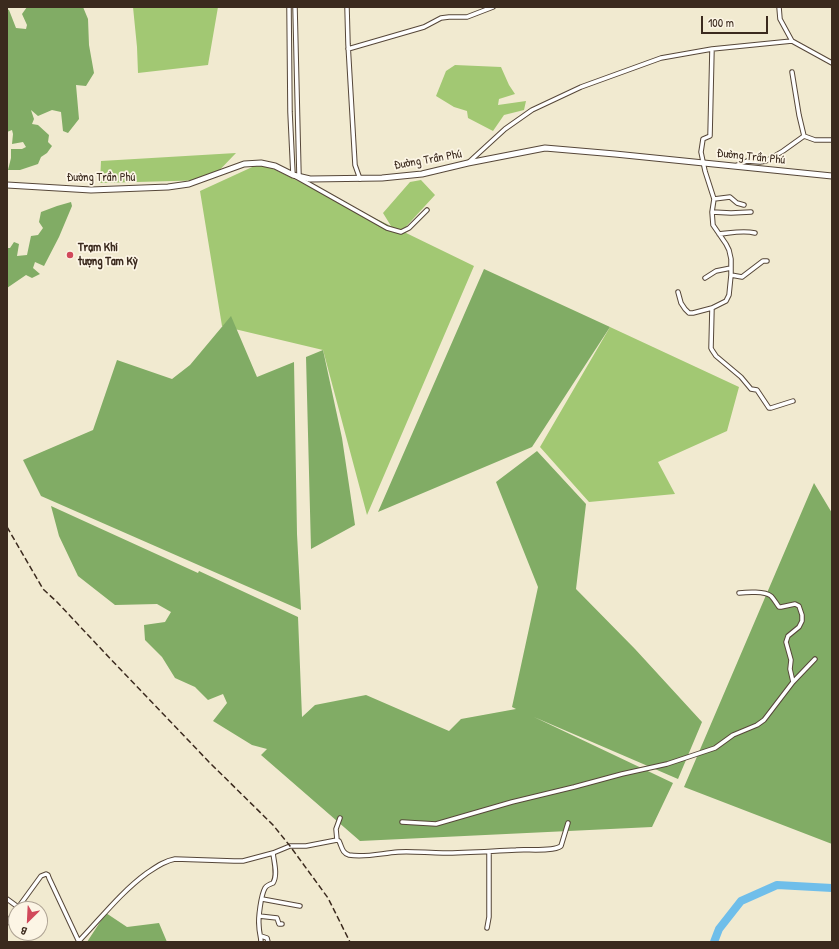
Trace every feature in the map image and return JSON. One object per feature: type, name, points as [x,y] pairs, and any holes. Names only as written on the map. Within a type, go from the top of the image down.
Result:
[{"type":"main road","name":"Đường Trần Phú","points":[[7,185],[91,190],[168,187],[190,184],[244,164],[252,163],[275,166],[293,175],[310,179],[382,178],[422,174],[468,163],[545,148],[832,176]]},
{"type":"street","points":[[289,7],[290,112],[293,175],[386,228],[401,232],[409,228],[428,210]]},
{"type":"street","points":[[295,7],[299,176]]},
{"type":"street","points":[[347,7],[354,165],[360,179]]},
{"type":"street","points":[[348,49],[424,27],[441,18],[467,17],[493,7]]},
{"type":"street","points":[[779,7],[780,19],[792,41],[832,63]]},
{"type":"street","points":[[468,163],[505,129],[532,110],[581,87],[661,58],[712,49],[792,41]]},
{"type":"street","points":[[678,292],[681,303],[689,313],[712,308],[728,299],[729,295],[731,259],[729,250],[713,225],[712,212],[714,199],[705,171],[701,152],[702,140],[710,136],[712,49]]},
{"type":"street","points":[[792,72],[804,136]]},
{"type":"street","points":[[804,136],[815,140],[832,140]]},
{"type":"street","points":[[735,166],[748,161],[766,161],[804,136]]},
{"type":"street","points":[[714,199],[730,197],[737,204],[744,205]]},
{"type":"street","points":[[712,212],[751,212]]},
{"type":"street","points":[[719,234],[740,232],[755,233]]},
{"type":"street","points":[[731,275],[742,277],[763,261],[767,262]]},
{"type":"street","points":[[705,278],[716,271],[731,268]]},
{"type":"street","points":[[712,308],[711,348],[714,354],[741,377],[751,389],[757,390],[769,408],[793,401]]},
{"type":"street","points":[[739,592],[767,594],[771,596],[781,607],[795,604],[800,606],[802,621],[799,628],[788,636],[786,642],[791,660],[790,669],[793,682]]},
{"type":"street","points":[[402,822],[436,824],[512,802],[667,764],[715,748],[733,735],[764,720],[793,682],[815,659]]},
{"type":"street","points":[[340,818],[336,829],[336,840],[339,841],[344,852],[350,855],[368,856],[398,852],[444,853],[547,849],[559,847],[562,843],[568,823]]},
{"type":"street","points":[[23,901],[41,876],[46,874],[79,942],[118,898],[160,864],[169,860],[243,861],[273,853],[290,846],[306,846],[336,840]]},
{"type":"street","points":[[487,928],[490,917],[489,852]]},
{"type":"street","points":[[261,942],[259,916],[264,888],[273,883],[275,880],[273,853]]},
{"type":"street","points":[[262,899],[300,906]]},
{"type":"street","points":[[259,916],[276,918],[279,924],[282,924]]},
{"type":"street","points":[[261,936],[267,938],[268,942]]},
{"type":"green space","points":[[27,7],[83,7],[88,19],[89,45],[94,73],[86,86],[76,85],[79,119],[68,133],[63,131],[61,112],[52,110],[38,116],[31,110],[34,119],[32,124],[38,125],[49,135],[48,142],[52,146],[47,153],[41,157],[38,164],[20,170],[8,170],[11,158],[11,149],[22,149],[26,147],[23,142],[12,144],[12,130],[7,132],[7,9],[9,10],[16,28],[26,29],[27,25],[22,14]]},
{"type":"green space","points":[[133,7],[218,7],[208,65],[138,73]]},
{"type":"green space","points":[[455,65],[501,67],[515,94],[499,99],[498,105],[526,101],[524,110],[504,115],[493,131],[468,118],[467,111],[454,107],[436,96],[446,71]]},
{"type":"green space","points":[[236,153],[210,180],[100,183],[101,161]]},
{"type":"green space","points":[[261,163],[391,226],[383,213],[410,182],[421,180],[435,195],[402,231],[474,266],[367,515],[323,350],[222,326],[200,191]]},
{"type":"green space","points":[[71,202],[72,206],[59,237],[44,266],[35,262],[33,268],[40,274],[32,278],[26,275],[7,288],[7,248],[10,248],[14,242],[19,244],[17,256],[27,255],[31,236],[38,235],[43,228],[39,222],[41,212]]},
{"type":"green space","points":[[484,269],[610,327],[532,447],[378,512]]},
{"type":"green space","points":[[231,316],[257,377],[294,362],[297,534],[301,610],[41,496],[23,460],[93,430],[117,360],[172,379],[190,365]]},
{"type":"green space","points":[[610,327],[739,387],[727,431],[658,462],[675,494],[589,502],[540,447]]},
{"type":"green space","points":[[323,350],[342,438],[355,525],[311,549],[306,357]]},
{"type":"green space","points":[[537,451],[586,504],[576,589],[635,649],[702,722],[678,779],[534,717],[673,783],[652,827],[360,841],[261,755],[267,749],[252,745],[213,721],[227,703],[223,694],[208,700],[195,687],[175,678],[162,657],[145,640],[144,625],[165,622],[171,612],[157,604],[115,605],[78,576],[59,536],[51,506],[198,573],[199,571],[298,617],[302,717],[315,705],[366,695],[449,731],[461,719],[516,709],[512,707],[538,587],[496,482]]},
{"type":"green space","points":[[814,483],[832,513],[832,844],[684,787]]},
{"type":"green space","points":[[106,913],[127,927],[159,923],[167,942],[87,942]]},
{"type":"waterway","points":[[714,942],[719,929],[741,901],[777,885],[832,888]]},
{"type":"railway","points":[[7,527],[43,589],[209,762],[273,825],[328,898],[350,942]]},
{"type":"place","name":"Trạm Khí tượng Tam Kỳ","points":[[70,255]]}]
